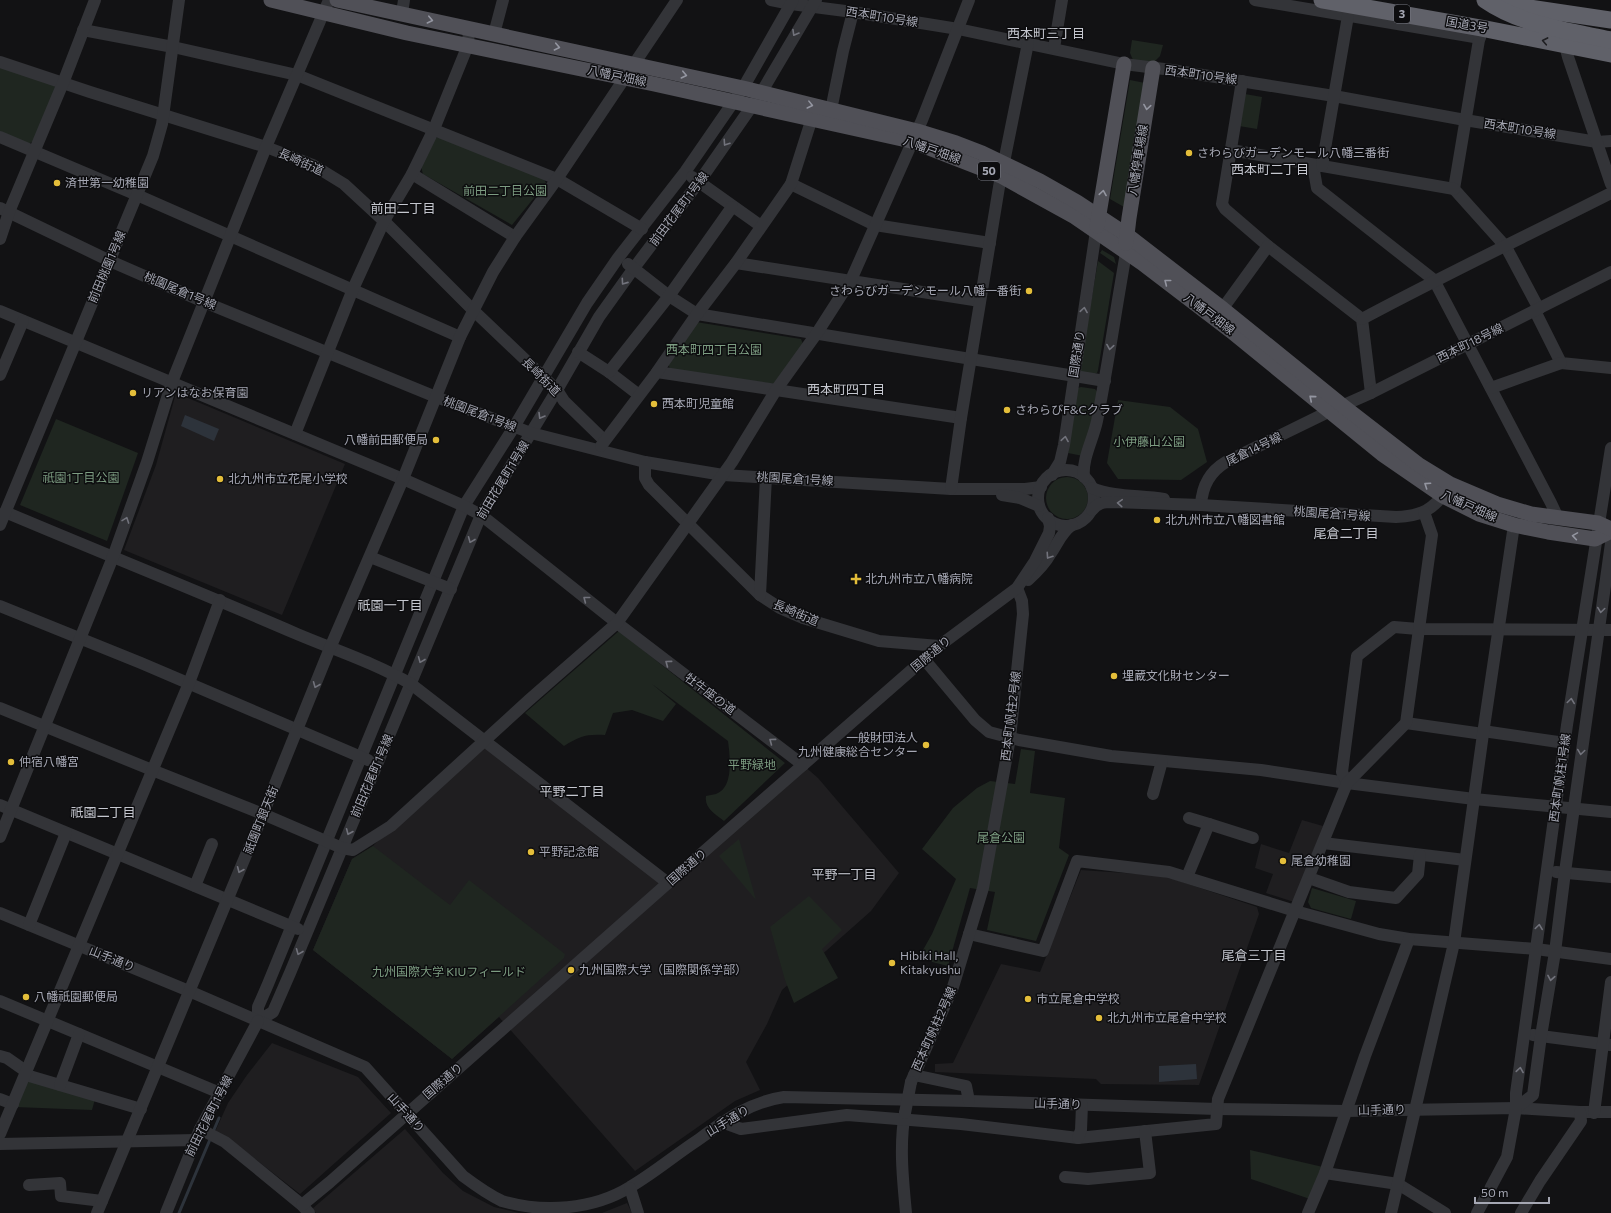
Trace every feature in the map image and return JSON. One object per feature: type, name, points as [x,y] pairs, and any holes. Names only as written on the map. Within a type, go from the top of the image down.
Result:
[{"type":"highway","name":"国道3号","points":[[1322,0],[1481,33],[1565,45],[1611,54]]},
{"type":"highway","points":[[1477,0],[1611,20]]},
{"type":"highway","points":[[1485,0],[1516,18],[1611,40]]},
{"type":"highway","points":[[1501,0],[1518,8],[1547,18],[1611,31]]},
{"type":"main road","name":"八幡戸畑線","points":[[272,0],[326,6],[407,32],[752,106],[956,143],[1002,170],[1068,213],[1127,235],[1219,314],[1231,331],[1328,412],[1382,454],[1446,490],[1479,514],[1514,525],[1595,539]]},
{"type":"main road","name":"八幡戸畑線","points":[[337,0],[403,7],[469,29],[743,88],[831,110],[914,136]]},
{"type":"main road","points":[[1097,224],[1124,64]]},
{"type":"main road","name":"八幡停車場線","points":[[1126,253],[1127,235],[1153,68]]},
{"type":"main road","name":"八幡戸畑線","points":[[1097,224],[1126,253],[1142,262],[1219,314],[1343,406],[1419,465],[1446,490],[1530,514],[1607,527]]},
{"type":"main road","points":[[1595,539],[1607,527]]},
{"type":"street","points":[[0,239],[5,210],[35,152],[95,0]]},
{"type":"street","name":"前田桃園1号線","points":[[0,525],[153,156],[163,114],[179,0]]},
{"type":"street","points":[[494,34],[503,0]]},
{"type":"street","name":"祇園町銀天街","points":[[97,1213],[264,814],[330,648],[403,479],[460,337],[493,272],[515,237],[557,179],[677,0]]},
{"type":"street","name":"西本町10号線","points":[[771,0],[814,4],[853,12],[958,29],[1054,48],[1124,64],[1334,96],[1597,142],[1611,141]]},
{"type":"street","points":[[0,708],[264,814],[342,848],[353,850],[391,826],[617,623],[686,524],[723,475],[776,390],[817,333],[851,280],[914,136],[969,0]]},
{"type":"street","points":[[1054,48],[1062,0]]},
{"type":"street","points":[[1255,0],[1348,16],[1481,33],[1454,190]]},
{"type":"street","name":"前田花尾町1号線","points":[[166,1213],[205,1135],[220,1093],[258,1021],[258,1007],[464,506],[514,427],[587,303],[618,258],[642,230],[685,172],[743,88],[792,2]]},
{"type":"street","name":"前田花尾町1号線","points":[[258,1021],[273,1012],[481,515],[557,390],[599,317],[699,182],[761,93],[814,4]]},
{"type":"street","points":[[0,837],[5,807],[44,726],[113,557],[148,462],[172,382],[266,147],[326,6]]},
{"type":"street","points":[[831,110],[843,51],[853,12]]},
{"type":"street","points":[[1348,16],[1334,96],[1317,166],[1317,188],[1434,280],[1558,518]]},
{"type":"street","points":[[295,434],[353,289],[384,222],[412,174],[434,129],[468,45],[469,29]]},
{"type":"street","points":[[83,30],[173,47],[297,75],[557,179],[642,230]]},
{"type":"street","points":[[1028,43],[1002,170],[970,358],[951,489],[1020,498],[1039,506],[1048,518],[1058,525],[1072,525]]},
{"type":"street","points":[[1565,45],[1611,184]]},
{"type":"street","name":"長崎街道","points":[[0,62],[266,147],[313,165],[332,176],[344,184],[384,222],[557,390],[564,401],[604,440]]},
{"type":"street","points":[[1242,81],[1222,204],[1225,209],[1268,246],[1362,319],[1371,393]]},
{"type":"street","points":[[598,450],[736,263],[790,184],[812,118]]},
{"type":"street","points":[[0,137],[137,195],[460,337]]},
{"type":"street","points":[[1231,150],[1454,190],[1506,247],[1561,363]]},
{"type":"street","points":[[685,172],[732,207],[761,226]]},
{"type":"street","points":[[412,174],[515,237]]},
{"type":"street","points":[[790,184],[875,225],[990,243]]},
{"type":"street","points":[[1362,319],[1434,280],[1506,247],[1611,193]]},
{"type":"street","points":[[609,372],[669,296],[732,207]]},
{"type":"street","name":"桃園尾倉1号線","points":[[5,210],[110,261],[204,302],[436,397],[531,433],[645,462],[723,475],[951,489],[1025,489],[1041,487]]},
{"type":"street","name":"国際通り","points":[[1052,475],[1060,462],[1097,224]]},
{"type":"street","points":[[1219,314],[1268,246]]},
{"type":"street","points":[[1084,477],[1084,464],[1097,424],[1126,253]]},
{"type":"street","points":[[618,258],[634,268],[669,296],[697,314],[1105,381]]},
{"type":"street","points":[[736,263],[980,301]]},
{"type":"street","name":"西本町18号線","points":[[1328,412],[1371,393],[1610,273]]},
{"type":"street","name":"牡牛座の道","points":[[0,311],[403,479],[481,515],[617,623],[803,765]]},
{"type":"street","points":[[0,375],[23,321]]},
{"type":"street","points":[[578,352],[609,372],[639,395]]},
{"type":"street","points":[[1491,388],[1561,363],[1611,368]]},
{"type":"street","points":[[657,372],[961,418]]},
{"type":"street","name":"尾倉14号線","points":[[1200,505],[1202,492],[1208,478],[1218,466],[1328,412]]},
{"type":"street","points":[[1607,527],[1611,448]]},
{"type":"street","name":"長崎街道","points":[[645,462],[646,478],[649,485],[686,524],[760,595],[780,608],[802,618],[879,641],[939,646]]},
{"type":"street","points":[[1017,588],[1040,568],[1052,553],[1065,530],[1082,521],[1092,510],[1094,495],[1092,488],[1084,477],[1077,473],[1060,471],[1046,480],[1041,487],[1039,494],[1039,506]]},
{"type":"street","points":[[760,595],[766,477]]},
{"type":"street","name":"桃園尾倉1号線","points":[[1092,488],[1110,493],[1146,496],[1200,505]]},
{"type":"street","name":"桃園尾倉1号線","points":[[1092,510],[1102,502],[1200,505],[1396,518],[1407,517],[1424,512],[1435,505],[1446,490]]},
{"type":"street","points":[[5,512],[220,600],[330,648],[395,674],[411,684],[668,883]]},
{"type":"street","points":[[722,1122],[741,1129],[847,1115],[905,1117],[1078,1138],[1216,1124],[1218,1099],[1347,783],[1406,723],[1432,535],[1424,512]]},
{"type":"street","name":"国際通り","points":[[306,1209],[330,1182],[406,1113],[924,659],[939,646],[1017,588],[1035,561],[1049,533],[1050,526],[1048,518]]},
{"type":"street","points":[[1391,1213],[1454,943],[1514,525]]},
{"type":"street","name":"西本町帆柱1号線","points":[[1477,1213],[1507,1158],[1516,1108],[1516,1094],[1526,1034],[1536,949],[1557,807],[1567,725],[1595,539]]},
{"type":"street","name":"西本町帆柱1号線","points":[[1516,1108],[1533,1095],[1555,952],[1611,543]]},
{"type":"street","points":[[370,557],[451,589]]},
{"type":"street","name":"西本町帆柱2号線","points":[[906,1213],[902,1171],[905,1117],[913,1079],[953,987],[970,934],[983,888],[1010,738],[1022,614],[1022,601],[1017,588]]},
{"type":"street","points":[[0,1134],[189,683],[220,600]]},
{"type":"street","points":[[0,606],[189,683],[378,764]]},
{"type":"street","points":[[1347,783],[1342,772],[1358,656],[1394,627],[1418,629],[1611,630]]},
{"type":"street","points":[[924,659],[975,720],[989,732],[1010,738],[1111,756],[1261,770],[1347,783],[1474,799],[1611,812]]},
{"type":"street","points":[[1406,723],[1565,743]]},
{"type":"street","points":[[1567,725],[1585,727]]},
{"type":"street","points":[[1153,794],[1162,760]]},
{"type":"street","points":[[5,807],[307,932]]},
{"type":"street","points":[[1189,818],[1253,838]]},
{"type":"street","points":[[1187,877],[1209,824]]},
{"type":"street","points":[[29,925],[66,833]]},
{"type":"street","points":[[1323,843],[1465,860]]},
{"type":"street","points":[[195,886],[212,844]]},
{"type":"street","points":[[1308,878],[1349,892],[1396,898],[1418,874],[1420,855]]},
{"type":"street","points":[[970,934],[1043,951],[1077,861],[1170,872],[1295,911],[1379,934],[1409,939],[1536,949],[1611,958]]},
{"type":"street","points":[[1547,871],[1611,877]]},
{"type":"street","name":"山手通り","points":[[0,913],[189,991],[365,1067],[463,1176],[482,1190],[502,1201],[525,1207],[551,1211],[594,1204],[608,1199],[630,1188],[722,1122],[756,1104],[784,1097],[1217,1109],[1346,1111],[1516,1108],[1594,1113],[1611,1112]]},
{"type":"street","points":[[1308,1213],[1325,1173],[1365,1056],[1409,939]]},
{"type":"street","points":[[1594,1113],[1607,1044],[1611,982]]},
{"type":"street","points":[[0,1001],[220,1093]]},
{"type":"street","points":[[60,1085],[79,1034]]},
{"type":"street","points":[[1526,1034],[1607,1044]]},
{"type":"street","points":[[0,1056],[7,1058],[26,1073],[60,1085],[141,1109]]},
{"type":"street","points":[[913,1079],[966,1086],[969,1101]]},
{"type":"street","points":[[0,1099],[13,1104]]},
{"type":"street","points":[[1078,1138],[1081,1130],[1082,1105]]},
{"type":"street","points":[[1521,1213],[1540,1181],[1581,1121],[1580,1112]]},
{"type":"street","points":[[1065,1177],[1088,1179],[1150,1173],[1145,1131]]},
{"type":"street","points":[[0,1144],[127,1142],[205,1135],[225,1142],[306,1209]]},
{"type":"street","points":[[1325,1173],[1398,1184],[1445,1213]]},
{"type":"street","points":[[29,1185],[60,1183],[61,1196],[102,1201]]},
{"type":"street","points":[[630,1188],[638,1213]]},
{"type":"shaded area","name":"北九州市立花尾小学校","points":[[176,393],[345,464],[282,615],[124,550],[156,465]]},
{"type":"shaded area","points":[[185,415],[219,429],[214,441],[181,426]]},
{"type":"shaded area","name":"九州国際大学（国際関係学部）","points":[[484,741],[668,883],[803,765],[818,778],[899,873],[871,911],[782,990],[767,1024],[746,1062],[760,1090],[735,1101],[635,1171],[499,1017],[452,1059],[313,950],[352,859],[373,846],[391,826]]},
{"type":"shaded area","name":"尾倉幼稚園","points":[[1302,820],[1323,826],[1294,902],[1266,893],[1273,874],[1255,868],[1261,844],[1289,853]]},
{"type":"shaded area","name":"北九州市立尾倉中学校","points":[[1081,870],[1154,875],[1173,879],[1257,907],[1259,914],[1199,1085],[1101,1084],[1096,1079],[935,1072],[935,1064],[953,1063],[1001,964],[1040,972]]},
{"type":"shaded area","points":[[272,1043],[358,1077],[391,1113],[300,1194],[228,1138],[215,1132],[228,1103],[247,1075]]},
{"type":"shaded area","points":[[1196,1064],[1197,1079],[1159,1082],[1159,1066]]},
{"type":"shaded area","points":[[405,1129],[443,1173],[463,1191],[494,1207],[519,1213],[316,1213],[312,1209]]},
{"type":"shaded area","points":[[627,1203],[632,1213],[602,1213]]},
{"type":"green space","points":[[1132,40],[1163,45],[1160,56],[1153,63],[1133,60],[1130,53]]},
{"type":"green space","points":[[0,66],[53,84],[56,88],[34,141],[28,144],[0,132]]},
{"type":"green space","points":[[1130,80],[1145,83],[1124,207],[1110,199]]},
{"type":"green space","points":[[1245,94],[1262,97],[1257,129],[1239,126]]},
{"type":"green space","name":"前田二丁目公園","points":[[439,137],[544,179],[546,183],[512,225],[423,174],[421,167],[433,139]]},
{"type":"green space","points":[[1102,250],[1114,257],[1116,264],[1100,253]]},
{"type":"green space","points":[[1098,261],[1114,273],[1098,370],[1097,373],[1094,374],[1081,372],[1080,367]]},
{"type":"green space","name":"西本町四丁目公園","points":[[696,322],[801,339],[803,344],[774,384],[670,369],[668,363]]},
{"type":"green space","points":[[1078,388],[1095,389],[1099,394],[1083,456],[1068,453]]},
{"type":"green space","name":"小伊藤山公園","points":[[1118,400],[1170,407],[1198,429],[1207,462],[1181,480],[1118,479],[1107,463]]},
{"type":"green space","name":"祇園1丁目公園","points":[[56,419],[138,453],[107,541],[20,505]]},
{"type":"green space","points":[[1063,477],[1071,477],[1079,480],[1085,486],[1088,498],[1085,510],[1079,516],[1071,519],[1063,519],[1055,516],[1049,510],[1046,502],[1046,494],[1049,486],[1055,480]]},
{"type":"green space","name":"平野緑地","points":[[619,631],[785,763],[724,821],[708,807],[706,796],[722,791],[726,785],[730,771],[728,741],[652,684],[676,704],[663,721],[632,710],[613,713],[605,735],[583,736],[564,746],[525,713]]},
{"type":"green space","name":"尾倉公園","points":[[1021,749],[1035,751],[1030,793],[1065,798],[1059,848],[1069,855],[1036,941],[987,930],[995,892],[970,888],[948,966],[932,962],[923,950],[932,934],[956,879],[922,849],[953,808],[977,788],[990,781],[1015,784]]},
{"type":"green space","points":[[739,839],[756,900],[719,856]]},
{"type":"green space","name":"九州国際大学 KIUフィールド","points":[[373,846],[450,905],[469,880],[565,954],[564,958],[452,1059],[313,950],[352,859]]},
{"type":"green space","points":[[1312,888],[1356,901],[1351,919],[1311,908],[1308,902]]},
{"type":"green space","points":[[809,896],[842,930],[822,949],[838,978],[794,1003],[785,980],[770,927]]},
{"type":"green space","points":[[27,1079],[95,1099],[92,1110],[15,1107]]},
{"type":"green space","points":[[1250,1150],[1323,1167],[1310,1199],[1251,1179]]},
{"type":"waterway","points":[[213,1132],[219,1118]]},
{"type":"waterway","points":[[179,1213],[211,1137]]},
{"type":"place","name":"さわらびガーデンモール八幡三番街","points":[[1189,153]]},
{"type":"place","name":"済世第一幼稚園","points":[[57,183]]},
{"type":"place","name":"さわらびガーデンモール八幡一番街","points":[[1029,291]]},
{"type":"place","name":"リアンはなお保育園","points":[[133,393]]},
{"type":"place","name":"西本町児童館","points":[[654,404]]},
{"type":"place","name":"さわらびF&Cクラブ","points":[[1007,410]]},
{"type":"place","name":"八幡前田郵便局","points":[[436,440]]},
{"type":"place","name":"北九州市立花尾小学校","points":[[220,479]]},
{"type":"place","name":"北九州市立八幡図書館","points":[[1157,520]]},
{"type":"place","name":"北九州市立八幡病院","points":[[856,579]]},
{"type":"place","name":"埋蔵文化財センター","points":[[1114,676]]},
{"type":"place","name":"一般財団法人 九州健康総合センター","points":[[926,745]]},
{"type":"place","name":"仲宿八幡宮","points":[[11,762]]},
{"type":"place","name":"平野記念館","points":[[531,852]]},
{"type":"place","name":"尾倉幼稚園","points":[[1283,861]]},
{"type":"place","name":"Hibiki Hall, Kitakyushu","points":[[892,963]]},
{"type":"place","name":"九州国際大学（国際関係学部）","points":[[571,970]]},
{"type":"place","name":"八幡祇園郵便局","points":[[26,997]]},
{"type":"place","name":"市立尾倉中学校","points":[[1028,999]]},
{"type":"place","name":"北九州市立尾倉中学校","points":[[1099,1018]]},
{"type":"district","name":"西本町三丁目","points":[[1046,33]]},
{"type":"district","name":"西本町二丁目","points":[[1270,169]]},
{"type":"district","name":"前田二丁目","points":[[403,208]]},
{"type":"district","name":"西本町四丁目","points":[[846,389]]},
{"type":"district","name":"尾倉二丁目","points":[[1346,533]]},
{"type":"district","name":"祇園一丁目","points":[[390,605]]},
{"type":"district","name":"平野二丁目","points":[[572,791]]},
{"type":"district","name":"祇園二丁目","points":[[103,812]]},
{"type":"district","name":"平野一丁目","points":[[844,874]]},
{"type":"district","name":"尾倉三丁目","points":[[1254,955]]}]
